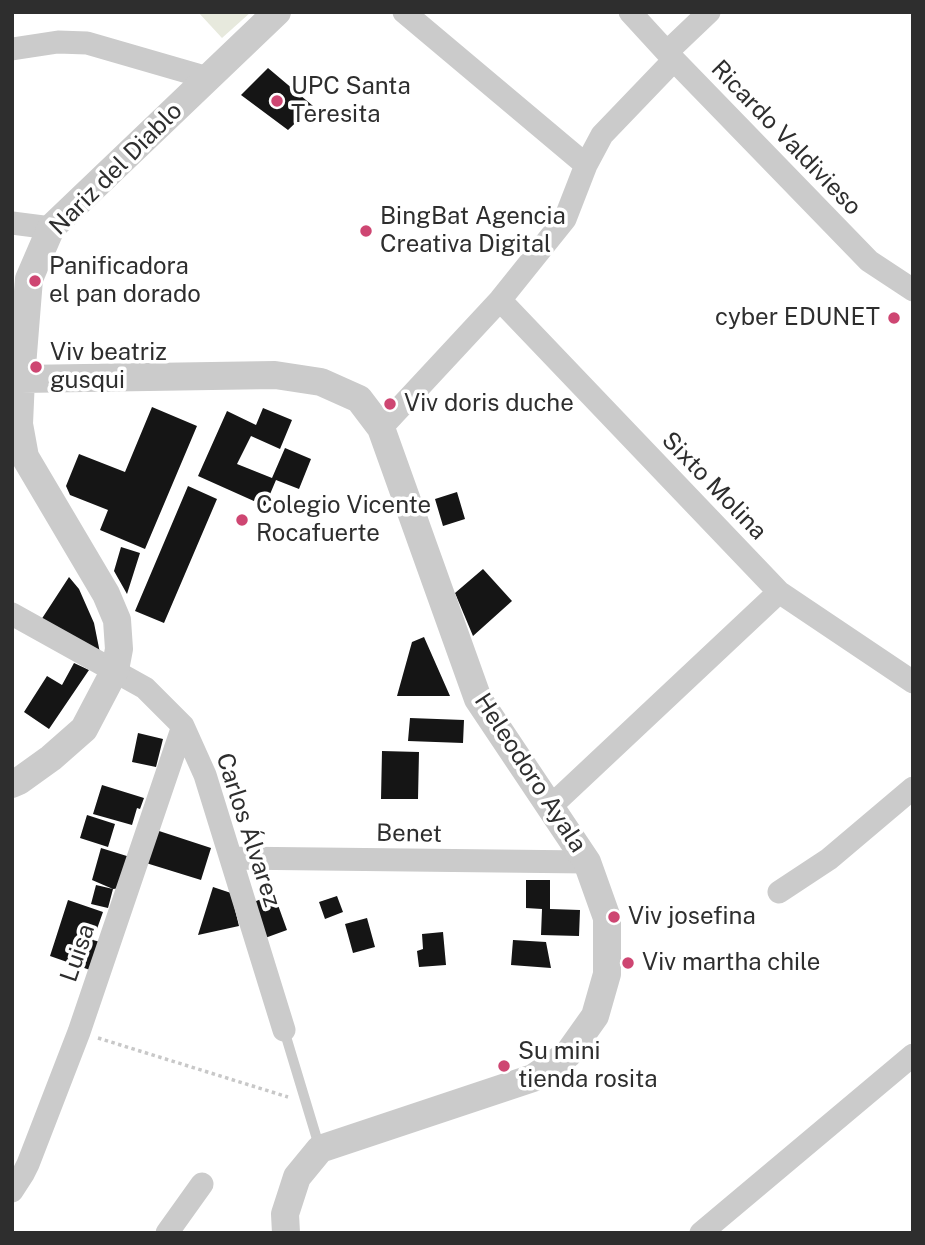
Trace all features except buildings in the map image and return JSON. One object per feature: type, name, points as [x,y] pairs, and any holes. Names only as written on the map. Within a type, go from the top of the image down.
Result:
[{"type":"street","name":"Nariz del Diablo","points":[[116,670],[119,649],[117,620],[106,594],[24,457],[19,424],[29,279],[51,228],[277,12]]},
{"type":"street","points":[[404,12],[586,165]]},
{"type":"street","name":"Ricardo Valdivieso","points":[[630,12],[869,261],[913,290]]},
{"type":"street","points":[[382,428],[500,300],[565,219],[586,165],[602,135],[709,12]]},
{"type":"street","points":[[12,49],[58,42],[87,43],[208,78]]},
{"type":"street","points":[[12,223],[51,228]]},
{"type":"street","name":"Sixto Molina","points":[[500,300],[779,592],[913,681]]},
{"type":"street","name":"Heleodoro Ayala","points":[[21,379],[275,375],[321,382],[359,399],[382,428],[478,699],[587,862],[607,918],[607,974],[595,1016],[568,1054],[533,1078],[320,1149]]},
{"type":"street","points":[[550,807],[779,592]]},
{"type":"street","name":"Carlos Álvarez","points":[[12,614],[145,688],[183,726],[205,775],[284,1030]]},
{"type":"street","points":[[12,784],[51,758],[84,729],[116,670]]},
{"type":"street","name":"Luisa","points":[[12,1191],[28,1164],[79,1032],[183,726]]},
{"type":"street","points":[[779,892],[829,859],[913,788]]},
{"type":"street","name":"Benet","points":[[231,858],[587,862]]},
{"type":"street","points":[[701,1233],[913,1055]]},
{"type":"street","points":[[286,1233],[285,1214],[297,1177],[320,1149]]},
{"type":"street","points":[[167,1233],[202,1184]]},
{"type":"lane","name":"Carlos Álvarez","points":[[284,1030],[320,1149]]},
{"type":"path","points":[[79,1032],[306,1103]]},
{"type":"shaded area","points":[[198,12],[251,12],[222,38]]},
{"type":"place","name":"UPC Santa Teresita","points":[[277,101]]},
{"type":"place","name":"BingBat Agencia Creativa Digital","points":[[366,231]]},
{"type":"place","name":"Panificadora el pan dorado","points":[[35,281]]},
{"type":"place","name":"cyber EDUNET","points":[[894,318]]},
{"type":"place","name":"Viv beatriz gusqui","points":[[36,367]]},
{"type":"place","name":"Viv doris duche","points":[[390,404]]},
{"type":"place","name":"Colegio Vicente Rocafuerte","points":[[242,520]]},
{"type":"place","name":"Viv josefina","points":[[614,917]]},
{"type":"place","name":"Viv martha chile","points":[[628,963]]},
{"type":"place","name":"Su mini tienda rosita","points":[[504,1066]]}]
